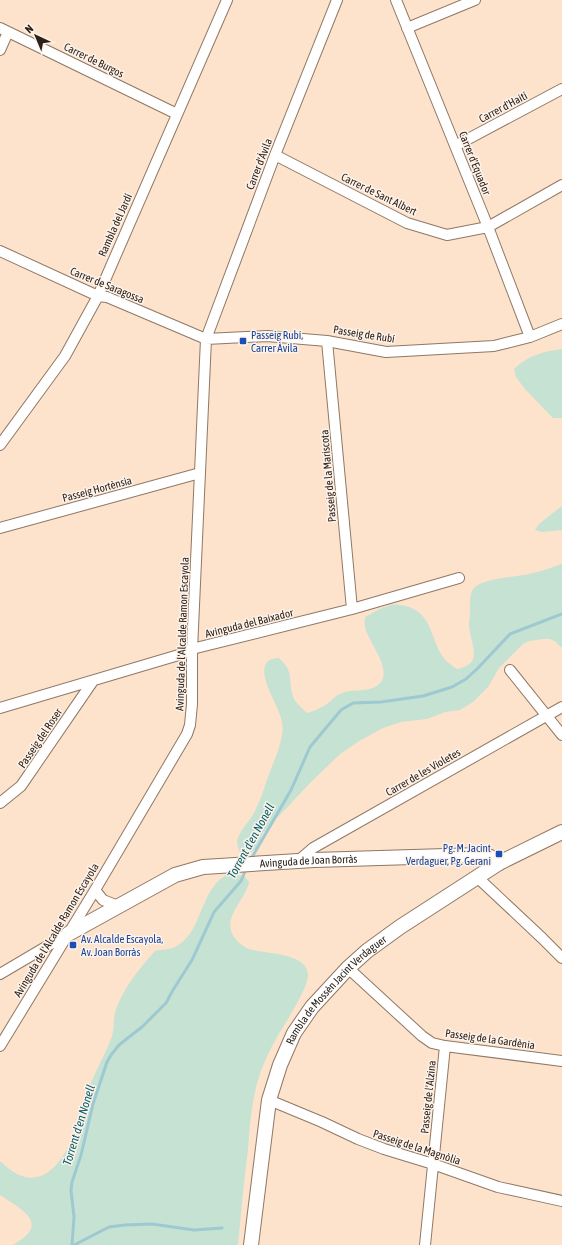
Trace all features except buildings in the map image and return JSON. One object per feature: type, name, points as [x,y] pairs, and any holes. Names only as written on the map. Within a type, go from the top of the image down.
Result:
[{"type":"street","name":"Rambla del Jardí","points":[[0,446],[65,356],[98,296],[227,0]]},
{"type":"street","name":"Carrer d'Àvila","points":[[206,339],[275,155],[337,0]]},
{"type":"street","name":"Carrer d'Equador","points":[[396,0],[488,227],[530,337]]},
{"type":"street","points":[[408,28],[475,0]]},
{"type":"street","name":"Carrer de Burgos","points":[[4,30],[177,114]]},
{"type":"street","points":[[0,50],[4,30]]},
{"type":"street","name":"Carrer d'Haití","points":[[455,146],[562,89]]},
{"type":"street","name":"Carrer de Sant Albert","points":[[275,155],[407,223],[447,235],[488,227],[562,185]]},
{"type":"street","name":"Carrer de Saragossa","points":[[0,251],[98,296],[107,297],[206,339]]},
{"type":"street","name":"Passeig de Rubí","points":[[206,339],[267,336],[328,341],[386,352],[494,346],[530,337],[562,324]]},
{"type":"street","name":"Avinguda de l'Alcalde Ramon Escayola","points":[[0,1046],[95,890],[187,734],[191,718],[192,704],[192,650],[206,339]]},
{"type":"street","name":"Passeig de la Mariscota","points":[[328,341],[352,609]]},
{"type":"street","name":"Passeig Hortènsia","points":[[0,528],[200,473]]},
{"type":"street","name":"Avinguda del Baixador","points":[[0,708],[131,670],[192,650],[352,609],[459,578]]},
{"type":"street","points":[[510,670],[562,735]]},
{"type":"street","name":"Passeig del Roser","points":[[0,802],[21,786],[93,681]]},
{"type":"street","name":"Carrer de les Violetes","points":[[298,861],[313,848],[562,707]]},
{"type":"street","name":"Rambla de Mossèn Jacint Verdaguer","points":[[251,1245],[269,1100],[280,1065],[294,1033],[312,1007],[348,968],[367,951],[400,927],[499,863],[562,832]]},
{"type":"street","name":"Avinguda de Joan Borràs","points":[[0,974],[68,934],[175,875],[203,867],[298,861],[479,855],[487,855],[499,863]]},
{"type":"street","points":[[477,877],[562,958]]},
{"type":"street","points":[[95,890],[103,900],[118,906]]},
{"type":"street","points":[[36,953],[45,960],[48,968]]},
{"type":"street","name":"Passeig de la Gardènia","points":[[348,968],[422,1036],[432,1043],[562,1061]]},
{"type":"street","name":"Passeig de l'Alzina","points":[[425,1245],[445,1046]]},
{"type":"street","name":"Passeig de la Magnòlia","points":[[269,1100],[322,1122],[358,1140],[384,1149],[433,1164],[498,1187],[562,1201]]},
{"type":"green space","points":[[562,349],[562,418],[553,418],[525,389],[516,377],[514,369],[530,357],[549,351]]},
{"type":"green space","points":[[562,506],[562,530],[542,532],[535,530],[539,524]]},
{"type":"green space","points":[[562,564],[562,648],[550,639],[529,641],[523,644],[499,668],[488,687],[473,702],[460,710],[445,712],[427,719],[401,722],[383,728],[359,741],[339,755],[310,783],[263,833],[257,848],[247,855],[240,852],[237,840],[254,813],[278,751],[283,731],[280,716],[265,679],[265,665],[270,660],[279,658],[288,669],[294,699],[307,713],[322,707],[342,693],[371,689],[381,682],[383,669],[378,654],[366,631],[365,617],[382,608],[394,604],[414,609],[425,619],[444,659],[457,669],[466,666],[474,657],[469,624],[470,598],[474,588],[492,580],[537,572]]},
{"type":"green space","points":[[231,873],[245,877],[249,882],[230,922],[234,937],[242,945],[250,949],[294,958],[306,967],[308,974],[300,997],[268,1055],[255,1090],[238,1245],[13,1245],[24,1237],[30,1230],[32,1224],[24,1212],[0,1195],[0,1161],[14,1172],[27,1177],[38,1177],[48,1172],[57,1164],[65,1153],[78,1127],[87,1092],[112,1035],[116,1009],[128,985],[155,951],[173,948],[185,940],[192,931],[213,888],[220,879]]},
{"type":"waterway","name":"Torrent d'en Nonell","points":[[251,859],[291,790],[310,747],[341,710],[353,703],[381,702],[423,696],[452,687],[466,679],[477,669],[510,634],[562,614]]},
{"type":"waterway","name":"Torrent d'en Nonell","points":[[72,1245],[74,1217],[71,1190],[72,1182],[81,1155],[93,1104],[107,1062],[119,1045],[142,1027],[166,1003],[192,960],[214,912],[241,881],[246,869]]},
{"type":"waterway","points":[[74,1245],[109,1227],[125,1225],[152,1224],[194,1230],[222,1228]]},
{"type":"place","name":"Passeig Rubí, Carrer Àvila","points":[[243,341]]},
{"type":"place","name":"Pg. M. Jacint Verdaguer, Pg. Gerani","points":[[499,854]]},
{"type":"place","name":"Av. Alcalde Escayola, Av. Joan Borràs","points":[[73,945]]}]
